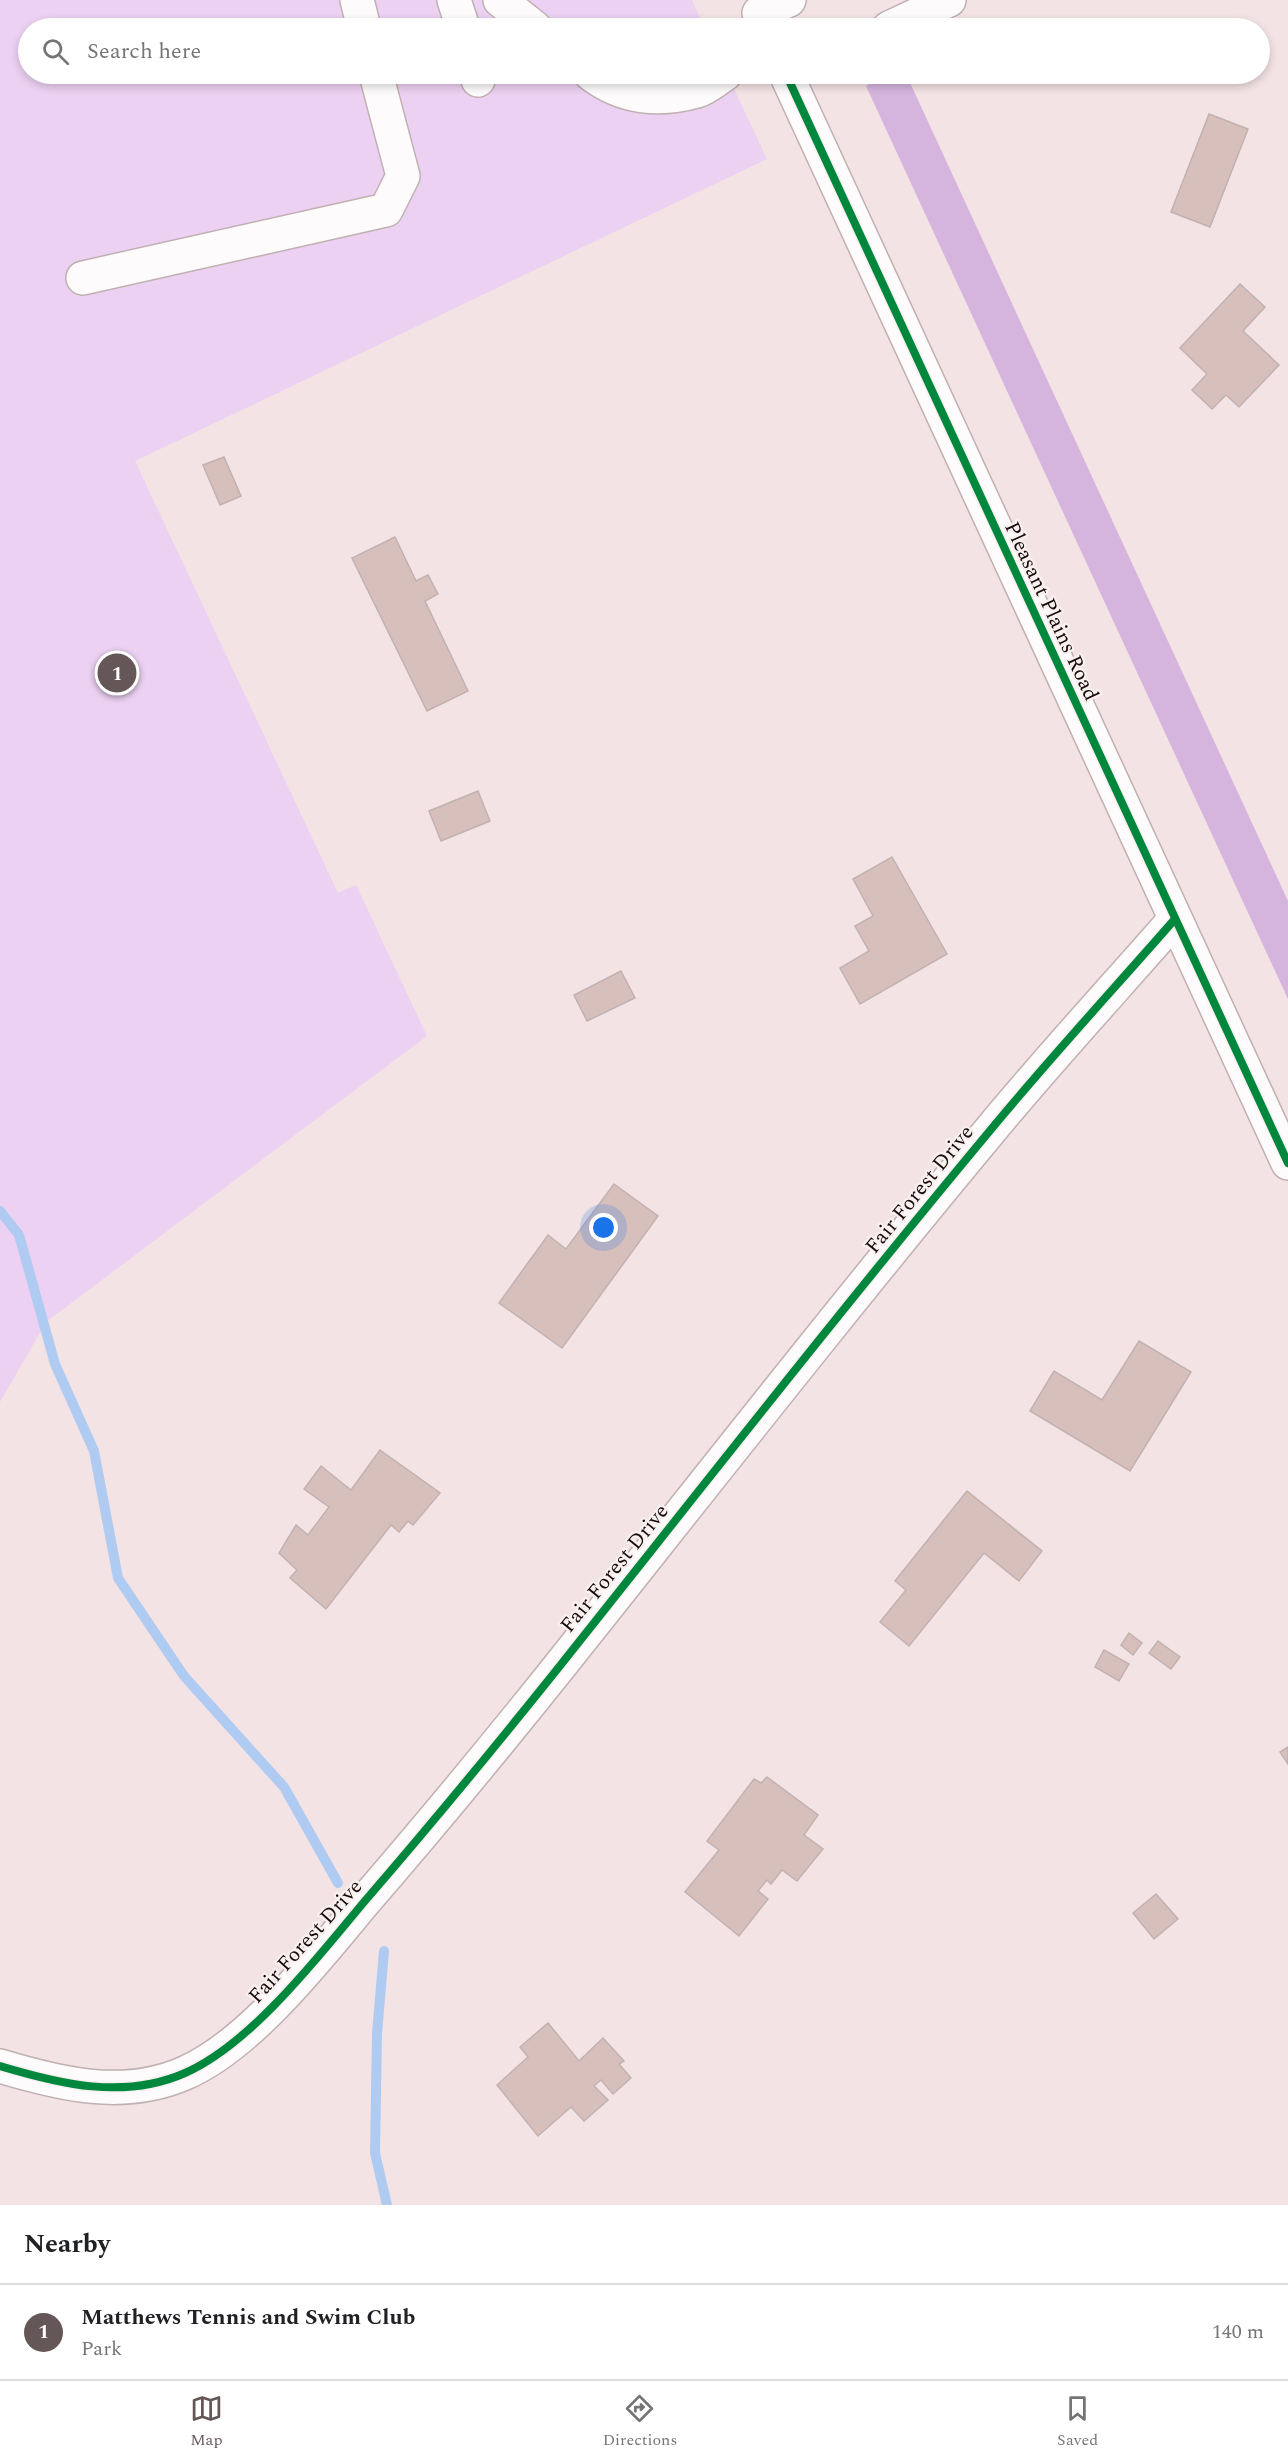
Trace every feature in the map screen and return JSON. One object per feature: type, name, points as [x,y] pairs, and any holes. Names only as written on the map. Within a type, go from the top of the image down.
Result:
[{"type":"street","points":[[357,0],[362,18]]},
{"type":"street","points":[[454,0],[460,18]]},
{"type":"street","points":[[500,0],[522,18]]},
{"type":"street","points":[[759,14],[789,0]]},
{"type":"street","points":[[910,18],[949,0]]},
{"type":"street","points":[[83,278],[386,210],[403,176],[379,84]]},
{"type":"street","points":[[604,84],[646,98],[699,91],[710,84]]},
{"type":"street","name":"Pleasant Plains Road","points":[[793,84],[1288,1163]]},
{"type":"street","name":"Fair Forest Drive","points":[[0,2066],[74,2085],[110,2088],[148,2085],[186,2073],[220,2052],[253,2026],[326,1948],[468,1780],[991,1130],[1175,919]]},
{"type":"shaded area","points":[[0,0],[692,0],[700,18],[18,18],[18,84],[732,84],[767,159],[135,461],[338,893],[356,885],[427,1036],[46,1322],[0,1402]]},
{"type":"shaded area","points":[[869,84],[911,84],[1288,901],[1288,999],[866,86]]},
{"type":"building","points":[[1209,114],[1248,129],[1210,227],[1171,212]]},
{"type":"building","points":[[1240,284],[1265,307],[1243,331],[1279,365],[1239,407],[1226,395],[1212,409],[1192,390],[1207,374],[1180,348]]},
{"type":"building","points":[[224,457],[241,496],[220,505],[203,465]]},
{"type":"building","points":[[395,537],[416,581],[428,575],[438,594],[425,601],[468,691],[427,711],[352,558]]},
{"type":"building","points":[[478,791],[490,821],[441,841],[429,811]]},
{"type":"building","points":[[892,857],[947,954],[860,1004],[840,968],[869,951],[855,926],[873,916],[853,879]]},
{"type":"building","points":[[621,971],[635,998],[587,1021],[574,995]]},
{"type":"building","points":[[614,1184],[658,1216],[562,1348],[499,1303],[548,1235],[566,1249]]},
{"type":"building","points":[[1139,1341],[1191,1372],[1130,1471],[1030,1411],[1054,1371],[1102,1400]]},
{"type":"building","points":[[380,1450],[440,1493],[413,1525],[408,1521],[399,1532],[391,1525],[326,1609],[290,1578],[297,1570],[279,1553],[296,1525],[308,1535],[329,1507],[304,1489],[321,1466],[351,1490]]},
{"type":"building","points":[[967,1491],[1042,1551],[1019,1581],[984,1553],[909,1646],[880,1622],[906,1590],[895,1581]]},
{"type":"building","points":[[1129,1633],[1142,1643],[1133,1655],[1121,1645]]},
{"type":"building","points":[[1158,1641],[1180,1657],[1171,1669],[1149,1653]]},
{"type":"building","points":[[1104,1650],[1129,1664],[1119,1681],[1095,1667]]},
{"type":"building","points":[[1288,1747],[1288,1764],[1280,1752]]},
{"type":"building","points":[[767,1777],[818,1815],[804,1835],[823,1849],[797,1881],[782,1870],[771,1884],[767,1880],[758,1891],[768,1899],[739,1936],[685,1892],[719,1850],[707,1841],[754,1779],[761,1783]]},
{"type":"building","points":[[1156,1894],[1178,1919],[1154,1939],[1133,1913]]},
{"type":"building","points":[[548,2023],[579,2061],[603,2038],[624,2061],[619,2064],[631,2078],[613,2094],[601,2080],[594,2086],[608,2100],[584,2121],[571,2107],[538,2136],[497,2085],[528,2057],[520,2047]]},
{"type":"waterway","points":[[0,1211],[19,1235],[55,1364],[94,1451],[118,1578],[184,1676],[284,1787],[338,1883]]},
{"type":"waterway","points":[[384,1951],[377,2034],[375,2153],[387,2205]]},
{"type":"cycle path","points":[[791,84],[1288,1163]]},
{"type":"cycle path","points":[[0,2066],[69,2083],[115,2087],[139,2086],[185,2073],[210,2060],[259,2021],[305,1973],[482,1762],[932,1200],[1057,1052],[1175,919]]},
{"type":"place","name":"Matthews Tennis and Swim Club","points":[[117,673]]}]
